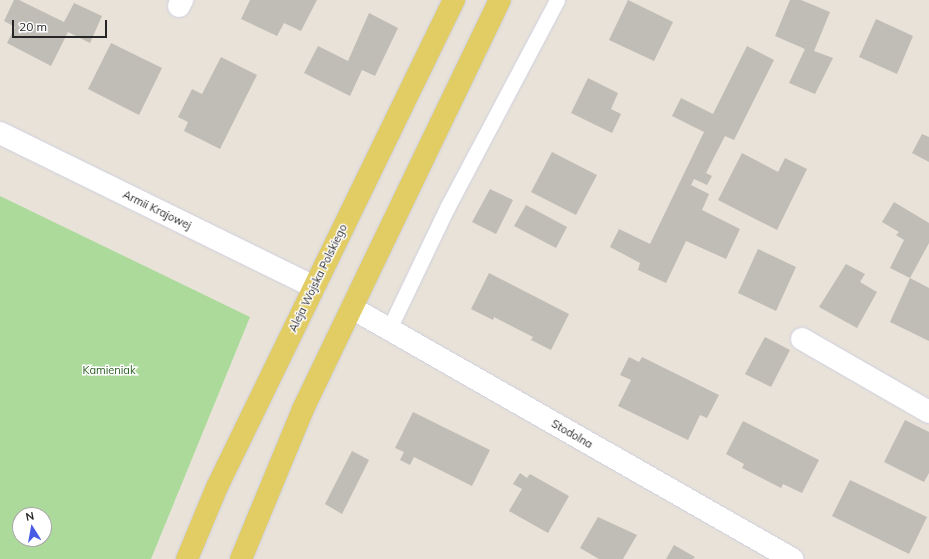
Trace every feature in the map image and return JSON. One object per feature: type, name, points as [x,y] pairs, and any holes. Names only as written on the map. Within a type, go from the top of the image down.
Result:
[{"type":"main road","name":"Aleja Wojska Polskiego","points":[[187,559],[217,487],[454,0]]},
{"type":"main road","points":[[241,559],[300,416],[500,0]]},
{"type":"street","name":"Armii Krajowej","points":[[0,133],[314,287]]},
{"type":"street","name":"Stodolna","points":[[352,308],[792,559]]},
{"type":"street","points":[[802,339],[929,412]]},
{"type":"lane","points":[[389,329],[448,206],[557,0]]},
{"type":"green space","name":"Kamieniak","points":[[0,196],[250,317],[151,559],[0,559]]},
{"type":"building","points":[[14,0],[19,0],[64,22],[74,3],[102,16],[90,43],[68,32],[51,66],[7,43],[15,27],[4,21]]},
{"type":"building","points":[[250,0],[317,0],[301,31],[284,23],[277,36],[241,19]]},
{"type":"building","points":[[628,0],[673,22],[654,61],[609,40]]},
{"type":"building","points":[[790,0],[801,0],[830,12],[814,51],[833,58],[815,94],[789,83],[805,49],[775,36]]},
{"type":"building","points":[[369,13],[398,28],[375,76],[362,70],[350,96],[304,73],[318,46],[348,61]]},
{"type":"building","points":[[876,19],[913,36],[897,74],[859,57]]},
{"type":"building","points":[[111,43],[162,68],[139,115],[88,89]]},
{"type":"building","points":[[747,46],[774,60],[734,140],[725,136],[706,173],[712,176],[707,185],[694,179],[691,185],[709,194],[702,210],[740,229],[726,259],[686,241],[666,283],[638,270],[640,263],[610,247],[619,229],[650,244],[704,132],[672,116],[681,98],[713,114]]},
{"type":"building","points":[[221,57],[257,75],[220,149],[184,131],[188,122],[178,117],[192,89],[202,94]]},
{"type":"building","points":[[588,78],[618,93],[611,109],[621,114],[612,133],[571,113]]},
{"type":"building","points":[[922,134],[929,137],[929,162],[912,153]]},
{"type":"building","points":[[552,152],[597,175],[576,215],[531,192]]},
{"type":"building","points":[[742,153],[778,172],[785,158],[807,169],[777,230],[718,200]]},
{"type":"building","points":[[490,189],[513,200],[496,234],[472,222]]},
{"type":"building","points":[[894,202],[929,223],[929,243],[910,278],[890,268],[904,240],[896,235],[899,232],[882,222]]},
{"type":"building","points":[[526,205],[567,227],[556,248],[514,226]]},
{"type":"building","points":[[758,249],[796,267],[776,311],[738,293]]},
{"type":"building","points":[[846,264],[865,274],[860,282],[877,292],[857,328],[819,307]]},
{"type":"building","points":[[489,273],[569,314],[551,350],[531,340],[533,337],[494,317],[493,320],[471,309]]},
{"type":"building","points":[[910,278],[929,288],[929,341],[890,322]]},
{"type":"building","points":[[765,337],[790,350],[771,387],[745,374]]},
{"type":"building","points":[[629,357],[639,362],[642,357],[719,395],[707,418],[700,415],[688,440],[618,406],[631,380],[620,375]]},
{"type":"building","points":[[413,412],[490,450],[472,486],[414,457],[410,465],[400,460],[404,452],[395,448]]},
{"type":"building","points":[[905,420],[929,432],[929,473],[924,482],[884,462]]},
{"type":"building","points":[[743,421],[819,460],[802,493],[783,484],[781,488],[742,468],[744,464],[726,454]]},
{"type":"building","points":[[352,451],[369,460],[342,514],[325,504]]},
{"type":"building","points":[[520,473],[527,478],[530,474],[569,496],[548,533],[509,511],[522,489],[513,484]]},
{"type":"building","points":[[850,480],[927,517],[909,554],[832,516]]},
{"type":"building","points":[[598,517],[637,535],[623,559],[599,559],[580,548]]},
{"type":"building","points":[[674,545],[695,557],[693,559],[666,559]]}]
